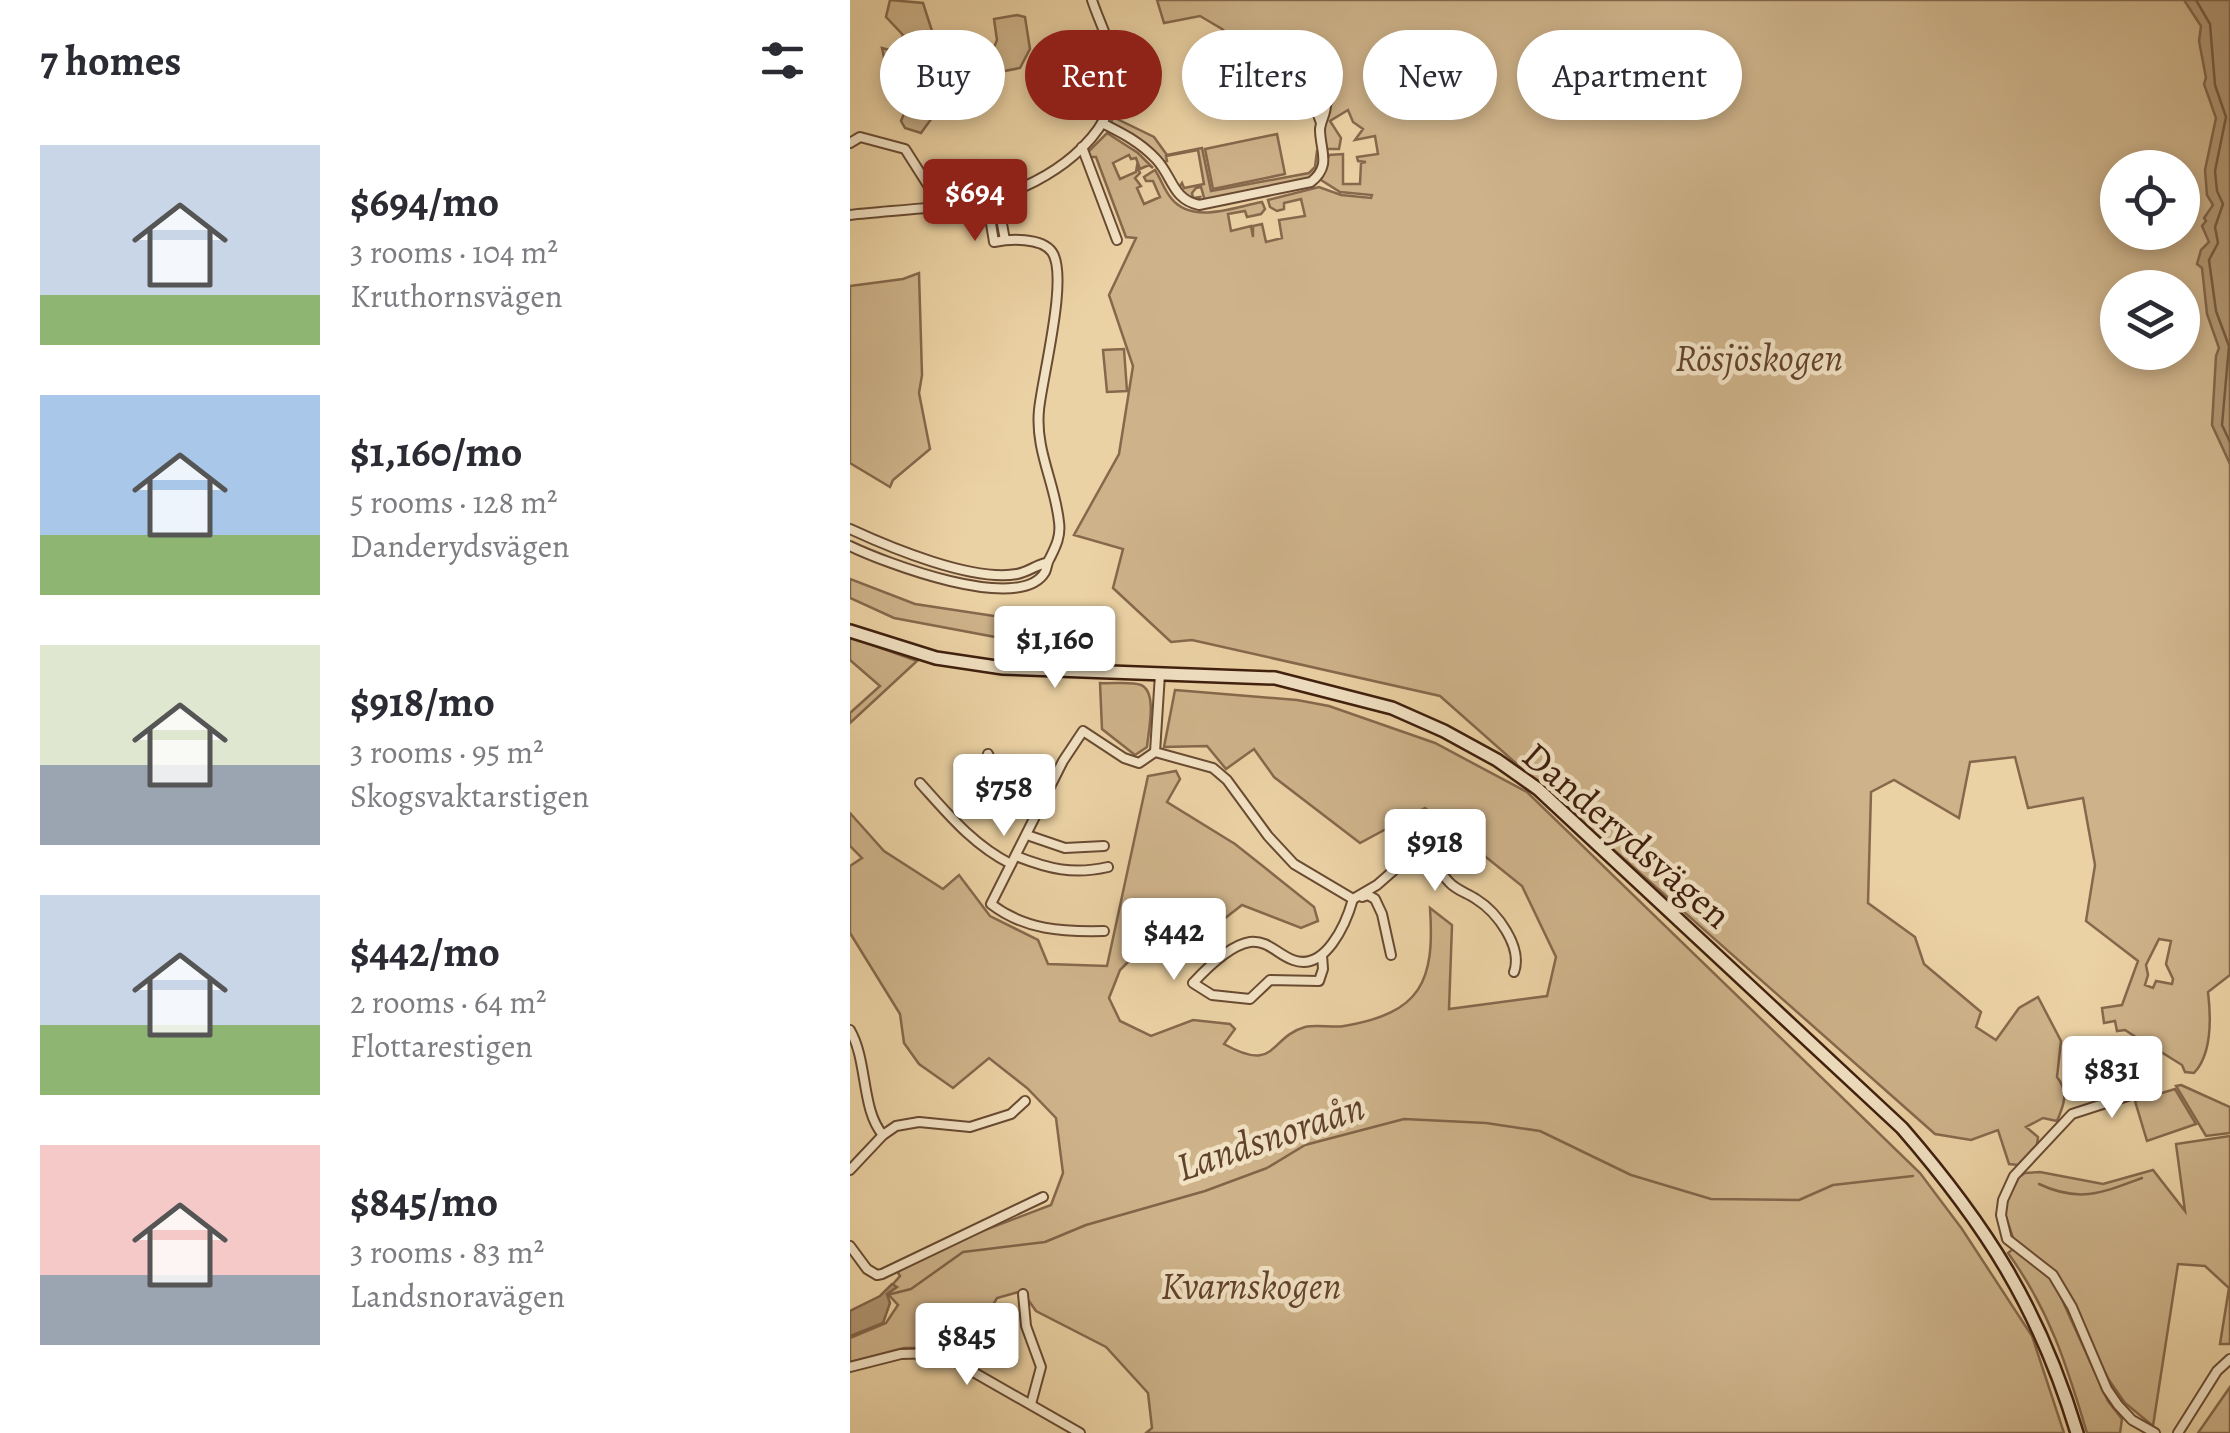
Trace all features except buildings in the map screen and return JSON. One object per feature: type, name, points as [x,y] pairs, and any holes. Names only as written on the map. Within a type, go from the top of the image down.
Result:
[{"type":"main road","name":"Danderydsvägen","points":[[850,631],[897,648],[970,664],[1274,678],[1354,697],[1420,720],[1468,743],[1538,789],[1902,1128],[1970,1210],[2011,1272],[2042,1333],[2077,1433]]},
{"type":"street","points":[[850,215],[992,198],[1044,176],[1082,148],[1102,123],[1113,98],[1116,76],[1092,0]]},
{"type":"street","points":[[1102,123],[1138,142],[1161,166],[1182,199],[1199,205],[1311,182],[1323,169],[1325,160],[1321,123]]},
{"type":"street","points":[[850,143],[860,136],[905,148],[940,204]]},
{"type":"street","points":[[1082,148],[1117,240]]},
{"type":"street","points":[[850,546],[919,572],[997,590],[1013,590],[1045,572],[1060,536],[1040,449],[1038,412],[1056,304],[1056,260],[1042,243],[1005,240],[992,198]]},
{"type":"street","points":[[850,529],[905,552],[972,570],[1015,575],[1046,562]]},
{"type":"street","points":[[1155,752],[1160,674]]},
{"type":"street","points":[[1104,931],[1045,929],[1006,916],[991,904],[1063,761],[1083,730],[1124,758],[1139,763],[1155,752],[1213,768],[1294,864],[1353,900],[1368,895],[1376,899],[1391,955]]},
{"type":"street","points":[[988,754],[994,767],[1040,807]]},
{"type":"street","points":[[920,783],[988,853],[1051,870],[1084,872],[1108,867]]},
{"type":"street","points":[[1027,835],[1065,848],[1104,846]]},
{"type":"street","points":[[1322,955],[1319,982],[1270,980],[1250,998],[1212,994],[1193,983],[1226,953],[1247,942],[1266,944],[1301,962],[1312,962],[1322,955],[1348,919],[1353,900],[1409,857],[1424,853],[1433,858],[1452,886],[1475,898],[1494,916],[1515,951],[1514,972]]},
{"type":"street","points":[[850,1030],[862,1058],[874,1123],[882,1135]]},
{"type":"street","points":[[2140,1092],[2072,1114],[2014,1176],[2000,1215],[2007,1239],[2053,1275],[2118,1405],[2132,1420],[2155,1433]]},
{"type":"street","points":[[850,1170],[882,1135],[896,1126],[910,1123],[970,1127],[1012,1114],[1024,1100]]},
{"type":"street","points":[[850,1246],[866,1268],[878,1275],[1043,1198]]},
{"type":"street","points":[[1023,1294],[1026,1326],[1041,1367],[1032,1404]]},
{"type":"street","points":[[850,1367],[902,1354],[940,1353],[1080,1433]]},
{"type":"street","points":[[2178,1433],[2217,1371],[2230,1359]]},
{"type":"green space","points":[[890,0],[923,3],[932,30],[898,30],[886,17]]},
{"type":"green space","name":"Rösjöskogen","points":[[1157,0],[2230,0],[2230,975],[2208,992],[2207,1046],[2194,1073],[2185,1072],[2182,1065],[2153,1047],[2140,1071],[2135,1064],[2148,1045],[2125,1030],[2117,1031],[2115,1021],[2104,1023],[2102,1008],[2122,1005],[2138,961],[2086,921],[2095,865],[2083,798],[2028,808],[2015,757],[1970,762],[1959,818],[1894,780],[1871,792],[1868,903],[1915,937],[1924,964],[1981,1012],[1976,1027],[1996,1040],[2019,1008],[2038,997],[2061,1041],[2057,1077],[2064,1099],[2057,1121],[2043,1118],[2026,1127],[2038,1137],[2037,1145],[2018,1165],[2009,1164],[1998,1130],[1971,1140],[1935,1134],[1440,696],[1192,640],[1171,642],[1113,588],[1123,549],[1074,535],[1119,454],[1133,366],[1109,295],[1136,238],[1126,237],[1096,157],[1090,157],[1088,152],[1107,133],[1138,153],[1153,168],[1149,165],[1140,169],[1136,158],[1129,155],[1113,163],[1120,179],[1136,172],[1137,166],[1140,173],[1135,178],[1141,186],[1137,188],[1144,204],[1160,197],[1153,181],[1144,177],[1155,170],[1171,198],[1190,211],[1214,212],[1262,202],[1265,209],[1261,214],[1228,214],[1231,231],[1251,226],[1253,237],[1253,226],[1262,224],[1266,242],[1282,238],[1279,220],[1305,216],[1301,199],[1284,203],[1284,209],[1277,211],[1268,200],[1319,187],[1341,195],[1372,195],[1340,192],[1321,180],[1329,155],[1343,154],[1343,184],[1360,184],[1361,163],[1366,162],[1358,161],[1357,157],[1378,154],[1375,136],[1355,140],[1363,129],[1353,122],[1348,110],[1343,113],[1343,30],[1223,30],[1200,16],[1164,23]],"holes":[[[2159,939],[2171,941],[2166,964],[2173,979],[2172,984],[2156,981],[2153,988],[2145,985],[2146,965]]]},
{"type":"green space","points":[[1025,17],[1025,58],[1020,68],[1005,71],[1005,30],[996,30],[994,19]]},
{"type":"green space","points":[[930,120],[921,133],[905,128],[901,121]]},
{"type":"green space","points":[[1119,120],[1154,137],[1167,155],[1202,148],[1211,191],[1309,173],[1315,167],[1317,151],[1321,151],[1321,163],[1310,179],[1205,201],[1201,187],[1196,188],[1192,193],[1193,198],[1200,197],[1197,202],[1188,200],[1178,189],[1182,183],[1184,188],[1204,184],[1198,150],[1166,156],[1167,161],[1163,162],[1145,143],[1111,123]]},
{"type":"green space","name":"Rösjöskogen","points":[[1332,120],[1341,138],[1339,149],[1326,149],[1323,123]]},
{"type":"green space","points":[[1277,134],[1285,174],[1213,189],[1205,149]]},
{"type":"green space","points":[[919,273],[919,393],[930,449],[893,480],[890,487],[850,463],[850,286]]},
{"type":"green space","points":[[1124,349],[1127,391],[1107,392],[1103,350]]},
{"type":"green space","points":[[850,579],[915,604],[1014,619],[1006,639],[894,618],[850,598]]},
{"type":"green space","points":[[850,637],[917,661],[850,723],[850,713],[880,686],[850,660]]},
{"type":"green space","points":[[1100,683],[1132,683],[1146,689],[1151,704],[1147,747],[1135,755],[1102,729]]},
{"type":"green space","name":"Kvarnskogen","points":[[1175,690],[1329,706],[1435,743],[1527,792],[1920,1173],[2032,1336],[2064,1433],[1146,1433],[1152,1428],[1148,1393],[1106,1347],[1036,1311],[1022,1291],[997,1298],[981,1325],[958,1322],[944,1348],[904,1348],[850,1362],[850,1338],[886,1323],[898,1305],[886,1292],[900,1276],[897,1271],[935,1249],[1051,1205],[1063,1173],[1056,1118],[1027,1088],[989,1058],[953,1088],[919,1064],[904,1043],[900,1014],[850,933],[850,866],[862,858],[850,846],[850,813],[884,851],[943,889],[959,875],[990,916],[1038,940],[1048,964],[1107,966],[1148,776],[1176,771],[1180,779],[1167,802],[1235,844],[1314,907],[1318,921],[1301,928],[1242,905],[1188,947],[1138,952],[1120,970],[1109,998],[1120,1021],[1151,1036],[1193,1020],[1230,1024],[1235,1029],[1224,1044],[1254,1055],[1271,1050],[1305,1027],[1344,1026],[1391,1012],[1418,990],[1425,974],[1430,956],[1430,908],[1452,925],[1449,1009],[1547,996],[1556,957],[1522,886],[1425,808],[1360,843],[1274,777],[1254,749],[1226,769],[1207,746],[1164,747]]},
{"type":"green space","points":[[2176,1086],[2230,1107],[2230,1133],[2206,1136]]},
{"type":"green space","points":[[2175,1089],[2196,1124],[2147,1141],[2135,1101]]},
{"type":"green space","points":[[2230,1136],[2230,1344],[2220,1344],[2229,1288],[2205,1266],[2178,1264],[2153,1426],[2125,1403],[2109,1380],[2054,1273],[2014,1241],[2003,1208],[2025,1173],[2040,1172],[2103,1184],[2153,1170],[2185,1211],[2176,1144]]},
{"type":"green space","points":[[2013,1249],[2054,1282],[2108,1401],[2122,1419],[2120,1433],[2087,1433],[2046,1318],[2008,1253]]},
{"type":"green space","points":[[2230,1387],[2230,1433],[2198,1433]]},
{"type":"water","points":[[2184,0],[2230,0],[2230,464],[2212,425],[2219,348],[2207,314],[2202,268],[2197,264],[2201,250],[2209,242],[2202,226],[2213,205],[2207,195],[2205,170],[2216,118],[2204,84],[2201,26]]},
{"type":"water","points":[[892,1284],[897,1287],[887,1294],[890,1303],[883,1323],[850,1336],[850,1311],[880,1296]]},
{"type":"waterway","name":"Landsnoraån","points":[[887,1295],[911,1289],[963,1252],[1045,1242],[1086,1225],[1205,1191],[1267,1168],[1305,1145],[1404,1119],[1486,1123],[1540,1131],[1631,1175],[1711,1199],[1799,1200],[1833,1185],[1913,1176]]},
{"type":"waterway","points":[[2039,1184],[2066,1193],[2090,1194],[2142,1178]]}]
